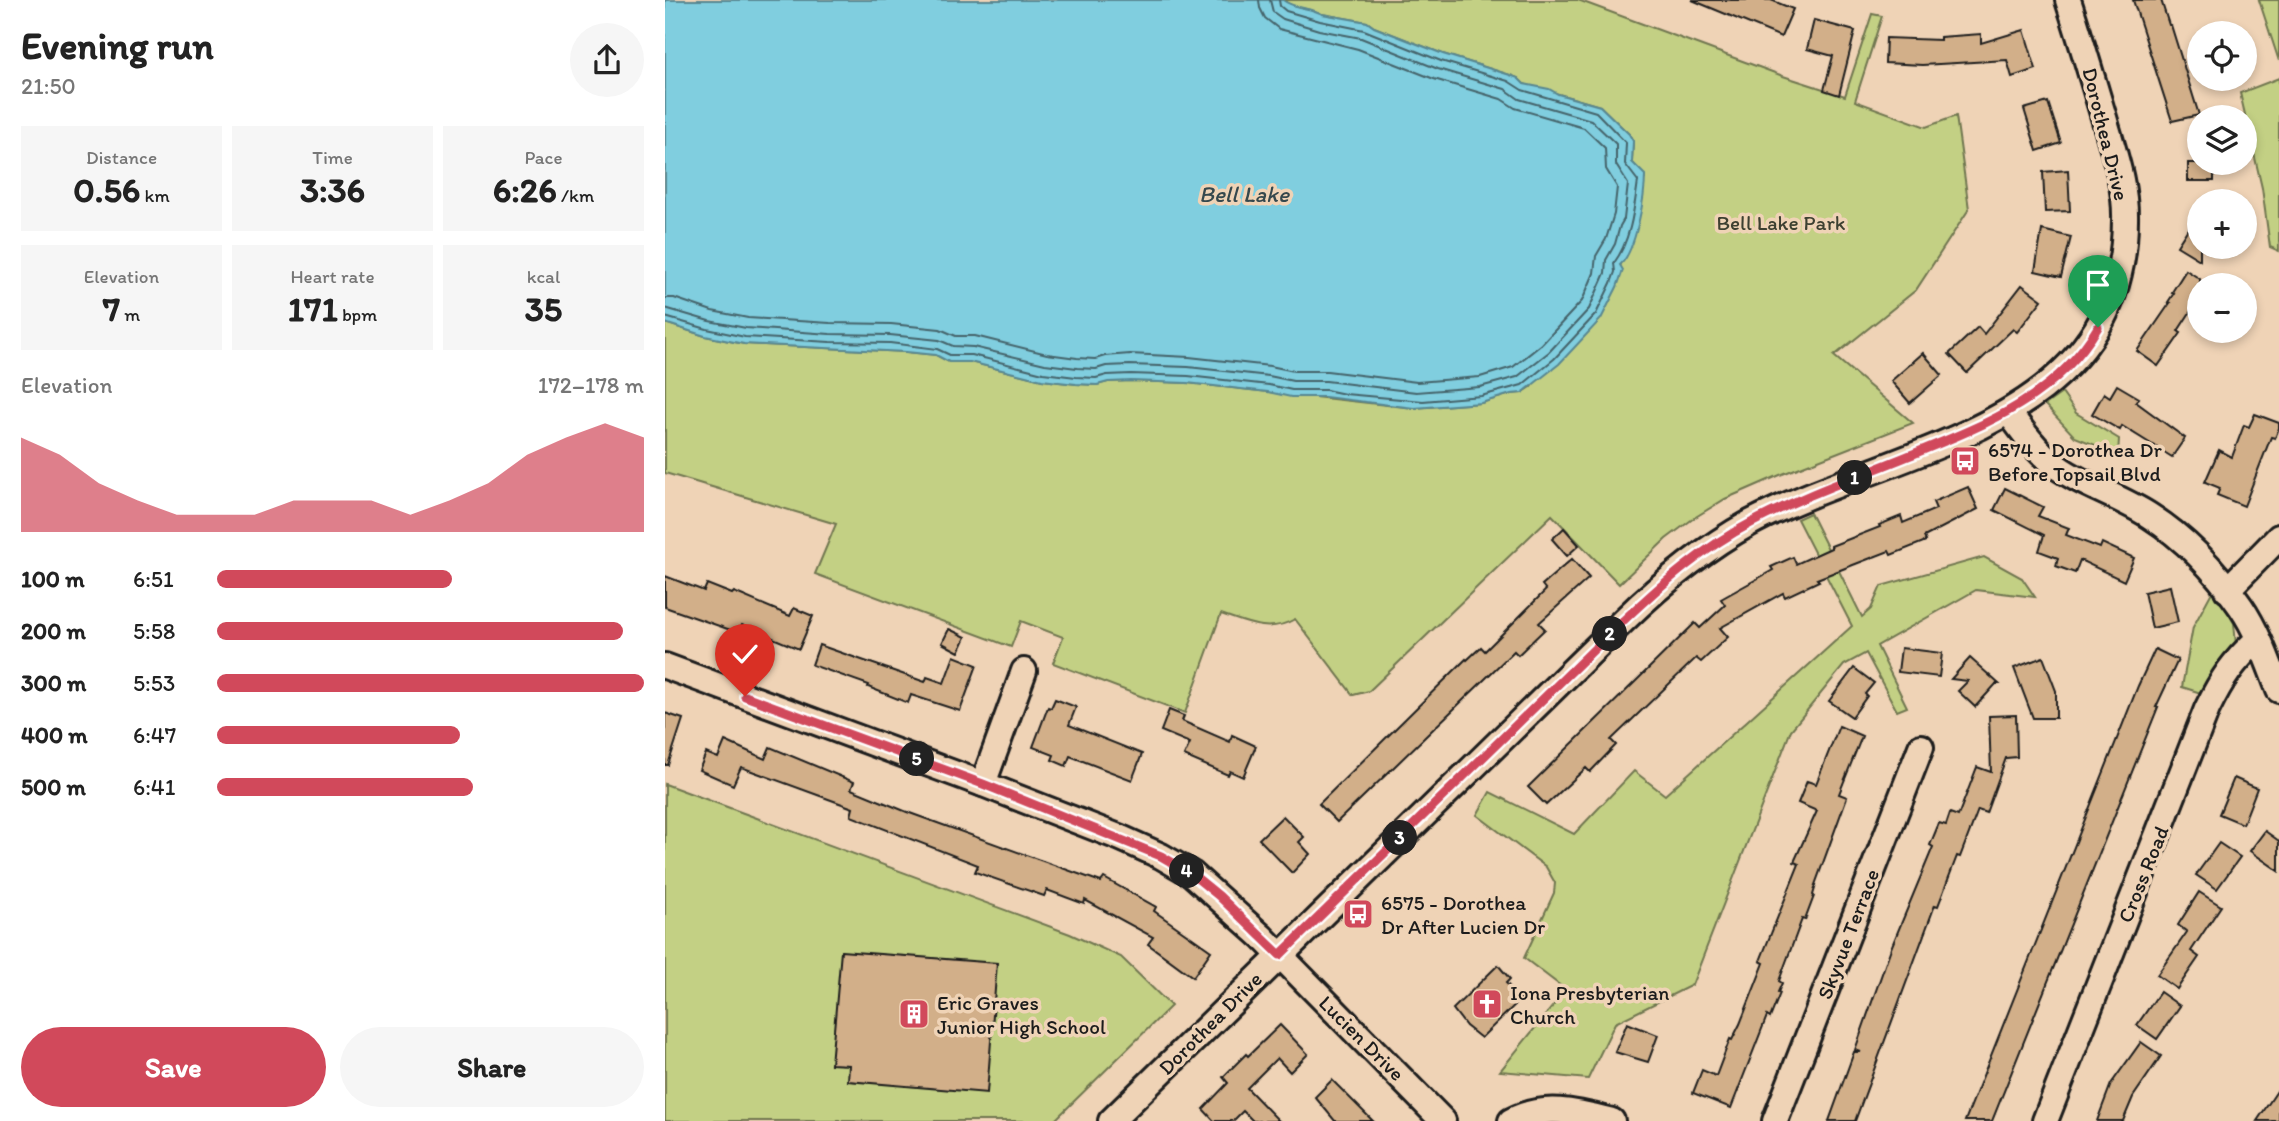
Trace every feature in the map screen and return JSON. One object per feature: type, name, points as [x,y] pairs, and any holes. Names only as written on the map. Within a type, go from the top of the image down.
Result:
[{"type":"street","name":"Dorothea Drive","points":[[1111,1121],[1624,620],[1683,567],[1739,530],[1785,506],[1967,433],[2009,413],[2071,364],[2089,341],[2111,298],[2123,249],[2126,217],[2120,172],[2068,0]]},
{"type":"street","points":[[2009,413],[2033,445],[2052,463],[2119,497],[2178,535],[2198,554],[2241,607],[2258,639],[2279,690]]},
{"type":"street","points":[[2227,590],[2279,537]]},
{"type":"street","name":"Cross Road","points":[[2045,1121],[2207,709],[2218,685],[2235,660],[2258,639]]},
{"type":"street","name":"Lucien Drive","points":[[665,666],[1121,838],[1192,874],[1280,955],[1443,1121]]},
{"type":"street","points":[[983,784],[1024,671]]},
{"type":"street","name":"Skyvue Terrace","points":[[1776,1121],[1921,747]]},
{"type":"street","points":[[1511,1121],[1525,1114],[1569,1110],[1612,1121]]},
{"type":"green space","name":"Bell Lake Park","points":[[1283,0],[1578,0],[1783,76],[1845,96],[1872,14],[1882,16],[1855,101],[1926,127],[1956,116],[1969,209],[1916,290],[1834,356],[1913,423],[1725,499],[1666,539],[1619,584],[1552,515],[1369,691],[1353,695],[1295,619],[1276,626],[1267,626],[1221,614],[1185,713],[1053,663],[1063,637],[1021,621],[1011,647],[815,574],[836,524],[665,473],[665,323],[705,336],[744,344],[936,355],[949,362],[970,362],[1042,380],[1076,384],[1097,385],[1131,381],[1187,383],[1414,408],[1481,403],[1522,393],[1531,387],[1620,267],[1645,177],[1632,162],[1633,141],[1629,134],[1600,106],[1524,84],[1518,78],[1443,54],[1367,22],[1322,14]]},
{"type":"green space","points":[[2259,0],[2279,0],[2279,61]]},
{"type":"green space","points":[[2279,78],[2279,251],[2270,247],[2257,166],[2257,105],[2243,105],[2240,93],[2257,91],[2257,86]]},
{"type":"green space","points":[[2062,393],[2076,413],[2119,439],[2118,454],[2075,437],[2045,405]]},
{"type":"green space","points":[[1810,513],[1862,617],[1871,609],[1881,586],[1984,557],[2022,578],[2035,597],[1976,590],[1877,646],[1907,707],[1897,711],[1866,653],[1844,665],[1791,730],[1692,985],[1615,1023],[1588,1079],[1500,1071],[1566,990],[1524,958],[1554,893],[1555,883],[1546,867],[1477,815],[1490,792],[1574,834],[1634,771],[1665,795],[1852,626],[1797,519]]},
{"type":"green space","points":[[2214,588],[2234,623],[2236,645],[2201,693],[2182,687],[2193,627]]},
{"type":"green space","points":[[665,784],[1070,934],[1121,957],[1171,1006],[1054,1121],[665,1121]]},
{"type":"water","name":"Bell Lake","points":[[665,0],[1283,0],[1322,14],[1367,22],[1443,54],[1518,78],[1524,84],[1549,89],[1600,106],[1629,134],[1633,141],[1632,162],[1645,175],[1635,236],[1626,258],[1620,265],[1623,270],[1601,319],[1559,364],[1522,393],[1481,403],[1414,408],[1325,397],[1291,397],[1187,383],[1131,381],[1097,385],[1076,384],[1042,380],[970,362],[949,362],[936,355],[744,344],[705,336],[665,323]]},
{"type":"building","points":[[1692,0],[1771,0],[1793,9],[1781,37]]},
{"type":"building","points":[[2133,0],[2161,0],[2171,25],[2187,76],[2187,91],[2192,91],[2196,105],[2187,105],[2187,118],[2172,121]]},
{"type":"building","points":[[1814,20],[1855,31],[1839,95],[1824,90],[1833,56],[1807,49]]},
{"type":"building","points":[[2024,30],[2036,69],[2012,77],[2007,60],[1922,65],[1885,63],[1886,38],[1940,40],[1940,37],[1981,34],[1981,43]]},
{"type":"building","points":[[2048,102],[2061,143],[2037,151],[2024,109]]},
{"type":"building","points":[[2068,170],[2070,211],[2045,212],[2043,172]]},
{"type":"building","points":[[2188,175],[2214,175],[2214,181],[2188,181]]},
{"type":"building","points":[[2042,230],[2071,237],[2061,277],[2035,271]]},
{"type":"building","points":[[2187,230],[2187,252],[2177,246]]},
{"type":"building","points":[[2186,270],[2191,273],[2187,273],[2187,317],[2178,331],[2181,333],[2158,366],[2137,351],[2170,303],[2168,302],[2174,293],[2172,292]]},
{"type":"building","points":[[2022,285],[2042,300],[2017,332],[2013,329],[1967,373],[1949,354],[1978,327],[1984,334]]},
{"type":"building","points":[[1923,353],[1942,375],[1910,403],[1891,381]]},
{"type":"building","points":[[2117,385],[2139,398],[2136,402],[2185,438],[2172,457],[2122,426],[2120,430],[2092,414],[2104,393],[2110,397]]},
{"type":"building","points":[[2255,414],[2279,423],[2279,428],[2275,438],[2271,437],[2244,506],[2217,495],[2220,488],[2205,482],[2219,450],[2232,457],[2244,425],[2249,427]]},
{"type":"building","points":[[1968,487],[1978,509],[1924,537],[1926,541],[1891,555],[1889,551],[1817,579],[1819,581],[1785,597],[1783,593],[1720,628],[1728,637],[1701,662],[1696,658],[1611,740],[1616,745],[1590,772],[1586,768],[1546,805],[1528,787],[1695,623],[1700,628],[1725,605],[1721,599],[1773,570],[1771,567],[1793,557],[1796,564],[1901,516],[1903,523],[1936,509],[1933,502]]},
{"type":"building","points":[[2005,488],[2043,507],[2038,516],[2069,528],[2066,535],[2100,548],[2102,543],[2134,558],[2124,581],[2080,560],[2075,573],[2056,566],[2058,558],[2039,551],[2044,535],[1994,510]]},
{"type":"building","points":[[1564,528],[1579,545],[1567,556],[1552,539]]},
{"type":"building","points":[[1572,559],[1589,578],[1539,623],[1545,629],[1518,655],[1514,651],[1337,822],[1319,804],[1466,659],[1481,647],[1485,651],[1546,590],[1542,585]]},
{"type":"building","points":[[665,576],[704,591],[707,584],[732,594],[734,592],[790,616],[794,608],[813,616],[799,649],[742,625],[739,633],[665,607]]},
{"type":"building","points":[[2170,586],[2178,622],[2152,628],[2144,592]]},
{"type":"building","points":[[949,629],[966,637],[959,652],[942,643]]},
{"type":"building","points":[[819,645],[925,682],[927,677],[944,683],[954,656],[977,665],[960,711],[911,695],[908,703],[868,687],[869,685],[812,665]]},
{"type":"building","points":[[1901,648],[1942,653],[1939,677],[1898,672]]},
{"type":"building","points":[[2155,649],[2178,660],[2156,707],[1992,1121],[1965,1121],[2138,686]]},
{"type":"building","points":[[2043,657],[2056,691],[2056,718],[2033,718],[2014,668]]},
{"type":"building","points":[[1970,658],[1999,684],[1975,707],[1958,691],[1968,681],[1951,679]]},
{"type":"building","points":[[1854,668],[1874,683],[1852,717],[1829,701]]},
{"type":"building","points":[[1055,699],[1076,707],[1069,725],[1142,754],[1132,780],[1070,756],[1066,766],[1052,760],[1054,755],[1033,747],[1048,707],[1051,708]]},
{"type":"building","points":[[1169,710],[1184,716],[1182,721],[1230,742],[1232,735],[1256,746],[1243,777],[1230,771],[1228,775],[1184,756],[1190,743],[1161,731]]},
{"type":"building","points":[[665,713],[683,719],[668,765],[665,765]]},
{"type":"building","points":[[2016,715],[2017,757],[2006,758],[1986,813],[1978,810],[1938,906],[1935,905],[1855,1121],[1829,1121],[1854,1052],[1861,1052],[1855,1050],[1891,948],[1933,847],[1930,845],[1939,823],[1946,825],[1950,813],[1958,816],[1977,767],[1991,772],[1989,716]]},
{"type":"building","points":[[1839,726],[1862,736],[1839,794],[1847,797],[1815,885],[1814,896],[1805,920],[1802,919],[1779,981],[1782,983],[1778,992],[1780,993],[1770,1018],[1767,1016],[1731,1108],[1693,1093],[1702,1070],[1716,1076],[1730,1039],[1732,1040],[1740,1024],[1764,963],[1760,961],[1799,864],[1794,862],[1817,811],[1798,803],[1807,781],[1816,784]]},
{"type":"building","points":[[725,741],[765,759],[770,747],[854,782],[851,789],[907,812],[1101,882],[1104,878],[1156,907],[1154,911],[1211,951],[1193,977],[1148,944],[1153,937],[1085,900],[1084,904],[1047,890],[1044,896],[975,872],[978,865],[851,816],[853,808],[741,767],[733,785],[699,770],[706,753],[718,758]]},
{"type":"building","points":[[2234,778],[2257,788],[2243,824],[2219,814]]},
{"type":"building","points":[[1283,816],[1304,837],[1299,842],[1310,854],[1292,873],[1259,839]]},
{"type":"building","points":[[2265,831],[2279,841],[2279,871],[2250,851]]},
{"type":"building","points":[[2219,843],[2240,857],[2217,889],[2196,875]]},
{"type":"building","points":[[2199,892],[2221,906],[2191,951],[2199,957],[2177,989],[2157,975],[2187,932],[2178,925]]},
{"type":"building","name":"Eric Graves Junior High School","points":[[841,951],[997,963],[987,1093],[848,1081],[849,1065],[831,1064]]},
{"type":"building","name":"Iona Presbyterian Church","points":[[1498,965],[1510,979],[1506,983],[1521,999],[1481,1038],[1466,1026],[1453,1009]]},
{"type":"building","points":[[2160,992],[2180,1006],[2157,1039],[2137,1025]]},
{"type":"building","points":[[1627,1023],[1658,1035],[1648,1062],[1615,1052]]},
{"type":"building","points":[[1280,1025],[1308,1054],[1290,1072],[1277,1058],[1247,1088],[1279,1121],[1253,1121],[1243,1111],[1233,1121],[1214,1121],[1203,1109],[1228,1083],[1223,1077]]},
{"type":"building","points":[[2141,1042],[2161,1056],[2133,1097],[2123,1121],[2097,1121],[2111,1084]]},
{"type":"building","points":[[1332,1080],[1373,1121],[1335,1121],[1315,1097]]},
{"type":"building","points":[[2279,1088],[2279,1121],[2257,1121]]},
{"type":"place","name":"6574 - Dorothea Dr Before Topsail Blvd","points":[[1965,461]]},
{"type":"place","name":"6575 - Dorothea Dr After Lucien Dr","points":[[1358,914]]},
{"type":"place","name":"Iona Presbyterian Church","points":[[1487,1004]]},
{"type":"place","name":"Eric Graves Junior High School","points":[[914,1014]]},
{"type":"route","points":[[745,696],[983,784],[1161,856],[1192,874],[1219,896],[1280,955],[1653,592],[1683,567],[1749,524],[1797,501],[1967,433],[2009,413],[2047,386],[2071,364],[2098,327]]}]
